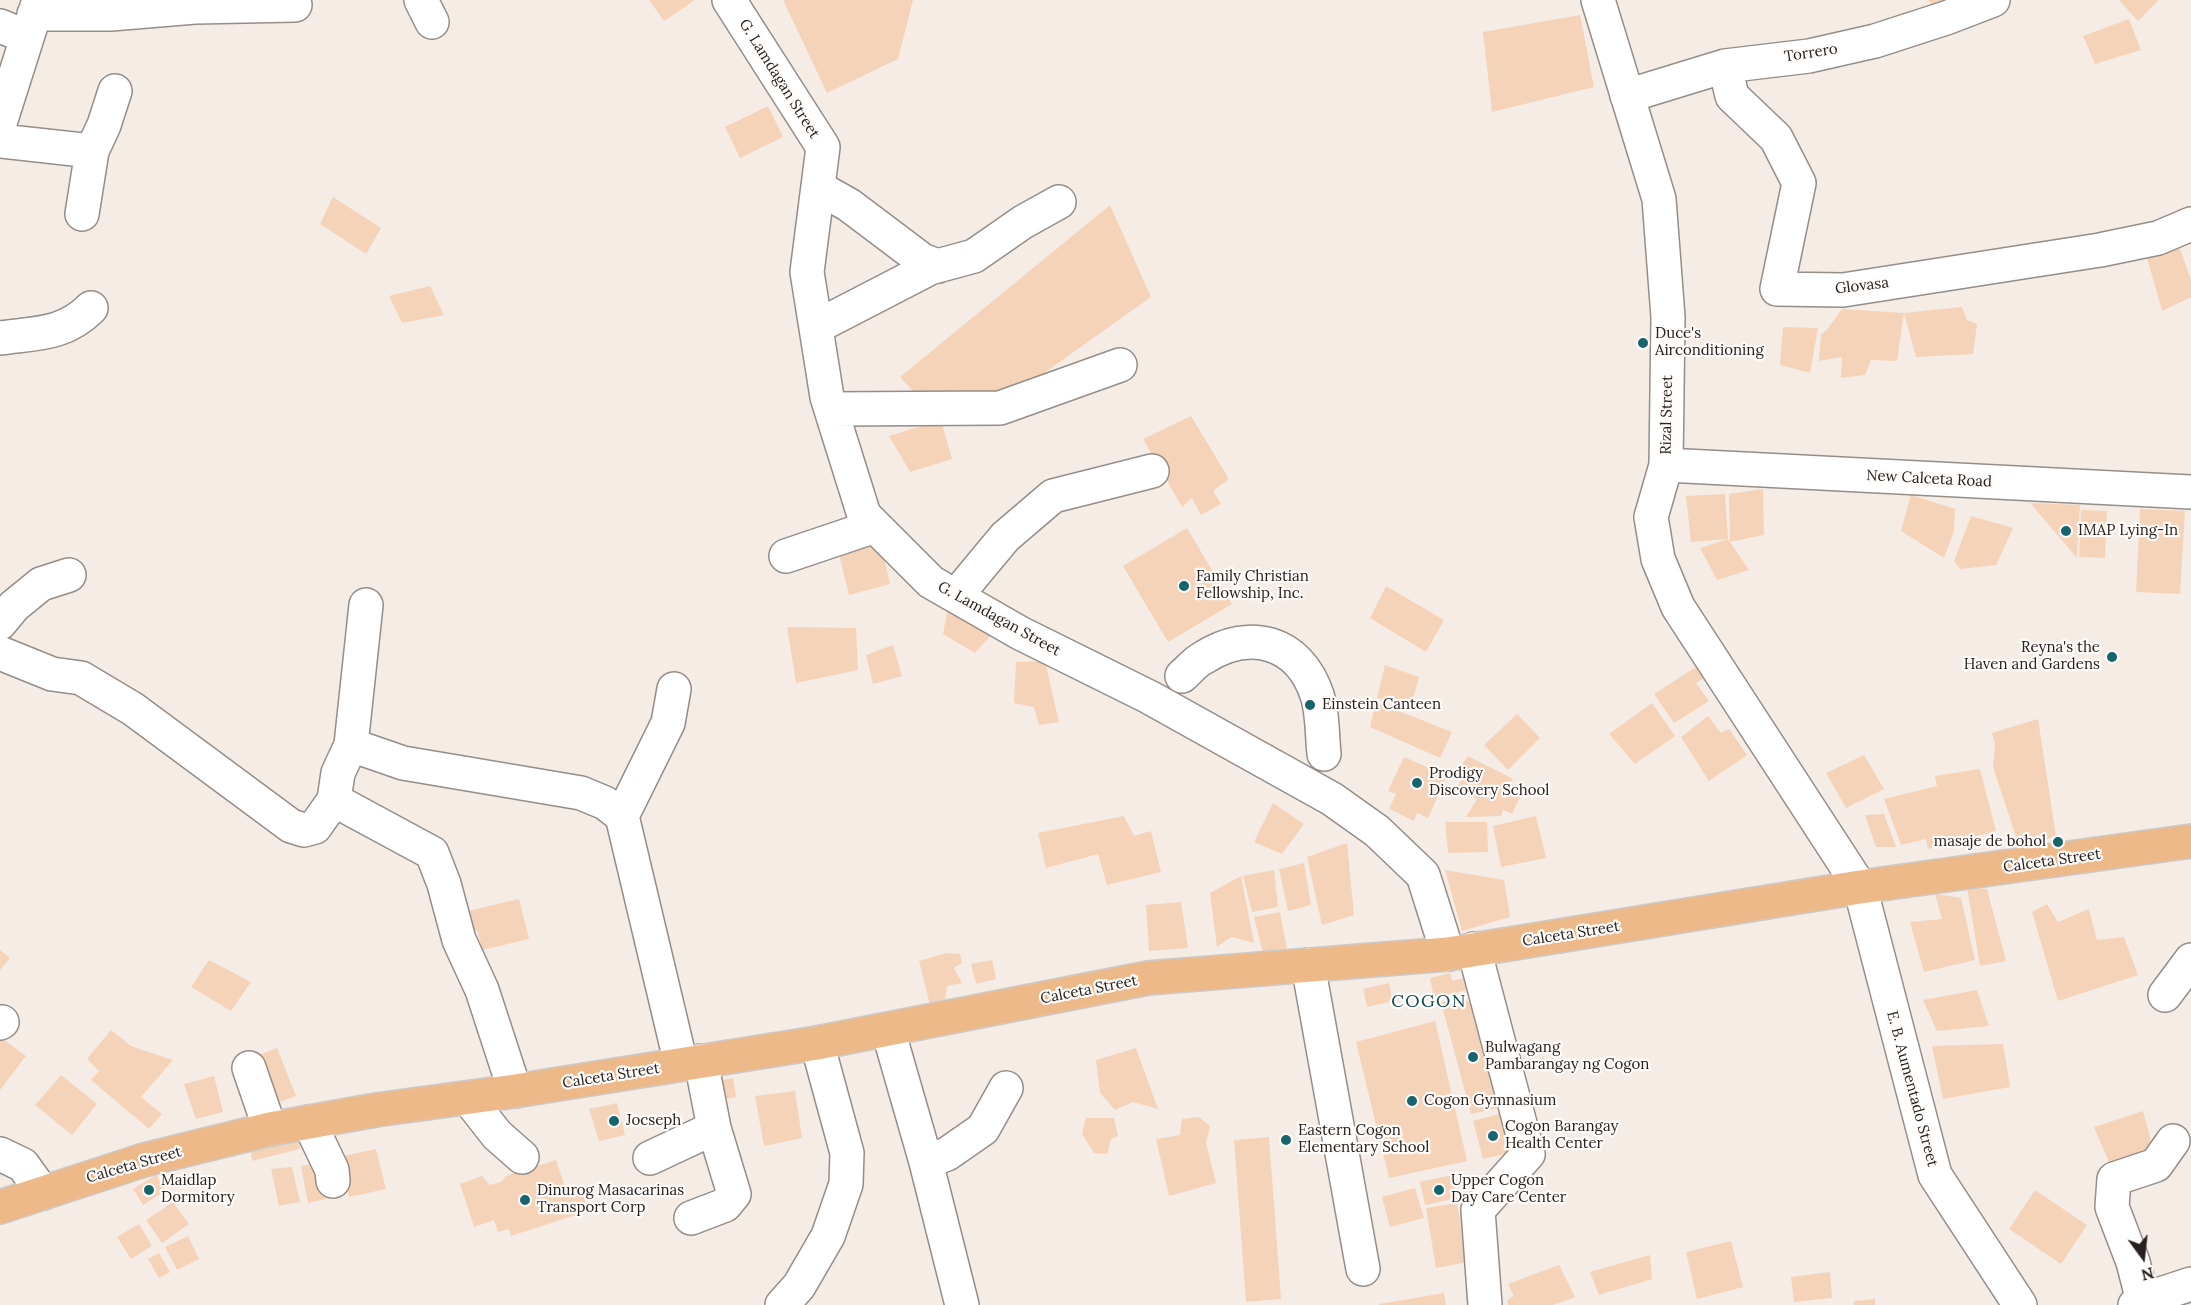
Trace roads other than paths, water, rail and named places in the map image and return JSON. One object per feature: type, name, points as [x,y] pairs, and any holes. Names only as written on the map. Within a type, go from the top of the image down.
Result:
[{"type":"main road","name":"Calceta Street","points":[[0,1207],[144,1160],[270,1129],[376,1110],[515,1092],[817,1043],[1148,978],[1461,951],[1860,887],[2191,841]]},
{"type":"street","name":"G. Lamdagan Street","points":[[729,0],[823,147],[807,273],[827,397],[864,515],[931,582],[1020,633],[1149,697],[1332,799],[1377,831],[1423,875],[1461,951],[1528,1154],[1478,1210],[1485,1305]]},
{"type":"street","name":"Rizal Street","points":[[1598,0],[1659,199],[1668,317],[1666,465],[1652,517],[1658,559],[1678,607],[1860,887]]},
{"type":"street","name":"Torrero","points":[[1627,96],[1725,66],[1809,56],[1875,41],[1993,0]]},
{"type":"street","points":[[0,123],[25,19],[195,7],[295,5]]},
{"type":"street","name":"Glovasa","points":[[1725,66],[1732,96],[1776,138],[1799,183],[1777,289],[1843,290],[2100,250],[2158,238],[2191,224]]},
{"type":"street","points":[[82,214],[92,151],[104,125],[115,90]]},
{"type":"street","points":[[0,141],[92,151]]},
{"type":"street","points":[[819,188],[849,205],[922,260],[938,266]]},
{"type":"street","points":[[816,327],[930,268],[974,256],[1023,222],[1059,202]]},
{"type":"street","points":[[0,338],[61,330],[81,318],[91,308]]},
{"type":"street","points":[[831,409],[1000,408],[1120,365]]},
{"type":"street","name":"New Calceta Road","points":[[1666,465],[2191,492]]},
{"type":"street","points":[[956,596],[1005,537],[1053,496],[1152,471]]},
{"type":"street","points":[[786,556],[875,526]]},
{"type":"street","points":[[0,623],[14,606],[41,584],[69,575]]},
{"type":"street","points":[[0,652],[52,674],[81,678],[133,709],[291,826],[304,830],[315,827],[334,800],[338,773],[351,745],[366,605]]},
{"type":"street","points":[[1182,676],[1203,658],[1239,644],[1268,642],[1282,649],[1308,672],[1318,697],[1324,754]]},
{"type":"street","points":[[621,816],[669,723],[674,689]]},
{"type":"street","points":[[351,745],[403,763],[581,793],[605,803],[621,816],[691,1063],[735,1194],[725,1206],[691,1218]]},
{"type":"street","points":[[334,800],[432,853],[444,884],[459,940],[482,990],[515,1092]]},
{"type":"street","name":"E. B. Aumentado Street","points":[[1860,887],[1935,1175],[2020,1305]]},
{"type":"street","points":[[2165,995],[2191,960]]},
{"type":"street","points":[[1308,965],[1363,1269]]},
{"type":"street","points":[[888,1030],[926,1162],[962,1305]]},
{"type":"street","points":[[782,1305],[799,1286],[828,1236],[846,1185],[847,1153],[817,1043]]},
{"type":"street","points":[[249,1068],[270,1129]]},
{"type":"street","points":[[926,1162],[947,1155],[983,1129],[1006,1088]]},
{"type":"street","points":[[468,1098],[496,1135],[522,1157]]},
{"type":"street","points":[[309,1122],[332,1170],[333,1181]]},
{"type":"street","points":[[650,1158],[714,1128]]},
{"type":"street","points":[[2173,1141],[2156,1165],[2115,1179],[2112,1207],[2133,1262],[2140,1303],[2191,1284]]},
{"type":"street","points":[[0,1154],[23,1165],[43,1193]]},
{"type":"place","name":"Duce's Airconditioning","points":[[1643,343]]},
{"type":"place","name":"IMAP Lying-In","points":[[2066,531]]},
{"type":"place","name":"Family Christian Fellowship, Inc.","points":[[1184,586]]},
{"type":"place","name":"Reyna's the Haven and Gardens","points":[[2112,657]]},
{"type":"place","name":"Einstein Canteen","points":[[1310,705]]},
{"type":"place","name":"Prodigy Discovery School","points":[[1417,783]]},
{"type":"place","name":"masaje de bohol","points":[[2058,842]]},
{"type":"place","name":"Bulwagang Pambarangay ng Cogon","points":[[1473,1057]]},
{"type":"place","name":"Cogon Gymnasium","points":[[1412,1101]]},
{"type":"place","name":"Jocseph","points":[[614,1121]]},
{"type":"place","name":"Cogon Barangay Health Center","points":[[1493,1136]]},
{"type":"place","name":"Eastern Cogon Elementary School","points":[[1286,1140]]},
{"type":"place","name":"Maidlap Dormitory","points":[[149,1190]]},
{"type":"place","name":"Upper Cogon Day Care Center","points":[[1439,1190]]},
{"type":"place","name":"Dinurog Masacarinas Transport Corp","points":[[525,1200]]},
{"type":"district","name":"COGON","points":[[1429,1002]]}]
